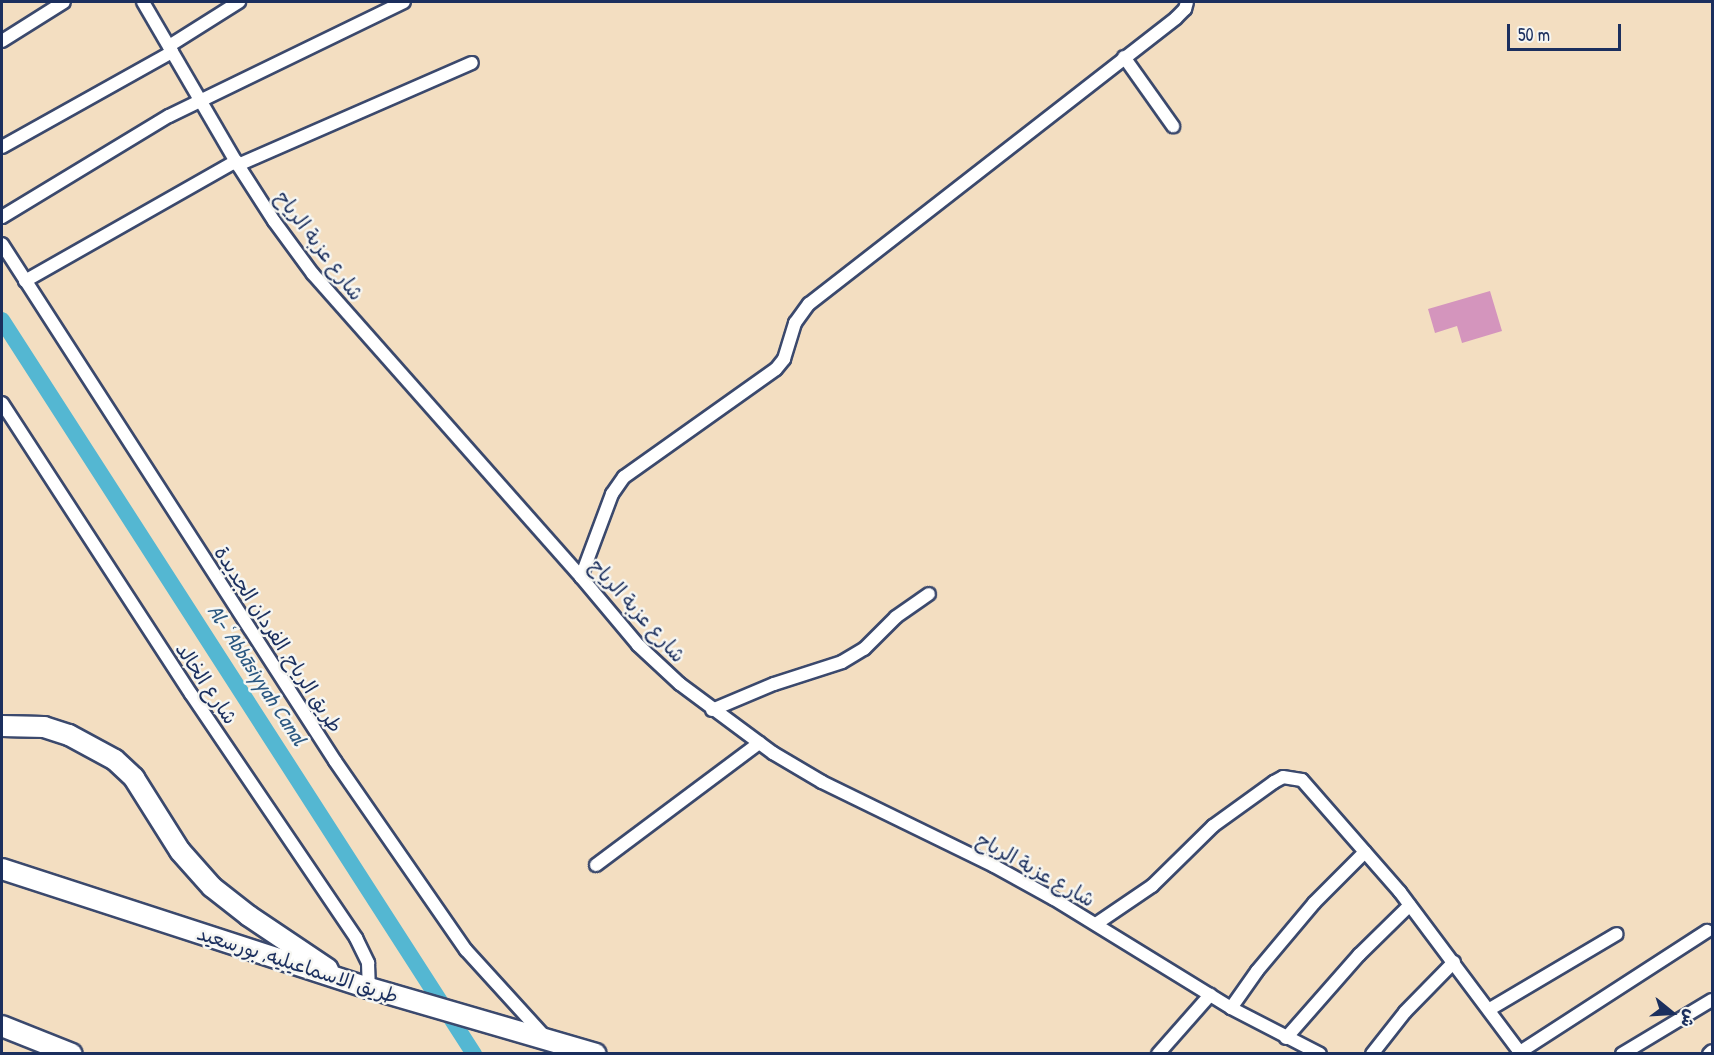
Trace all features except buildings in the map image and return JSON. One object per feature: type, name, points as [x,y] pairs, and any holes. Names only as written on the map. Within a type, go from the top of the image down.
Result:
[{"type":"highway","points":[[2,726],[44,727],[69,735],[115,760],[134,778],[180,851],[212,887],[249,916],[342,979]]},
{"type":"highway","name":"طريق الاسماعيليه, بورسعيد","points":[[2,869],[369,988],[596,1053]]},
{"type":"highway","points":[[2,1026],[72,1053]]},
{"type":"street","points":[[2,41],[64,2]]},
{"type":"street","name":"شارع عزبة الرياح","points":[[143,2],[237,163],[274,221],[313,274],[581,577],[638,645],[712,710],[759,743],[822,782],[994,866],[1096,924],[1231,1008],[1286,1038],[1320,1053]]},
{"type":"street","points":[[2,147],[170,49],[239,2]]},
{"type":"street","points":[[2,217],[142,131],[404,2]]},
{"type":"street","points":[[581,577],[612,494],[624,477],[776,369],[784,359],[795,323],[809,304],[1182,13],[1187,2]]},
{"type":"street","points":[[1124,57],[1173,126]]},
{"type":"street","points":[[25,281],[237,163],[472,63]]},
{"type":"street","name":"طريق الرياح, الفردان الجديدة","points":[[2,244],[335,761],[466,950],[538,1036]]},
{"type":"street","name":"شارع الخالد","points":[[2,403],[190,694],[356,938],[368,963],[369,988]]},
{"type":"street","points":[[712,710],[774,684],[842,662],[864,649],[896,617],[928,594]]},
{"type":"street","points":[[596,865],[759,743]]},
{"type":"street","points":[[1096,924],[1152,886],[1213,826],[1283,777],[1302,780],[1410,904],[1521,1053],[1707,931]]},
{"type":"street","points":[[1231,1008],[1257,970],[1307,911],[1365,852]]},
{"type":"street","points":[[1286,1038],[1359,955],[1410,904]]},
{"type":"street","points":[[1490,1009],[1617,934]]},
{"type":"street","points":[[1372,1053],[1405,1012],[1454,962]]},
{"type":"street","points":[[1158,1053],[1210,995]]},
{"type":"street","points":[[1622,1053],[1713,1000]]},
{"type":"waterway","name":"Al-ʿAbbāsiyyah Canal","points":[[2,320],[474,1054]]}]
